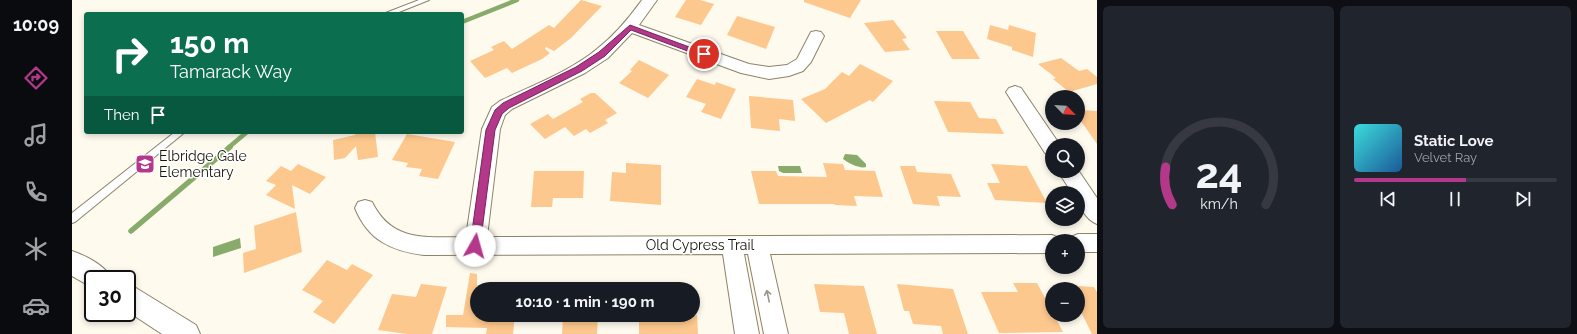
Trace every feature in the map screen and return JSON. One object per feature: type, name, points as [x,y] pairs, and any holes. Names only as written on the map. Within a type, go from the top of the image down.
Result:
[{"type":"street","points":[[475,246],[490,130],[498,112],[515,100],[579,69],[602,54],[630,27],[650,0]]},
{"type":"street","points":[[630,27],[747,69],[768,73],[789,70],[797,67],[803,62],[816,36]]},
{"type":"street","points":[[1015,92],[1045,138]]},
{"type":"street","points":[[1073,178],[1097,215]]},
{"type":"street","name":"Old Cypress Trail","points":[[365,208],[368,218],[375,226],[387,234],[410,245],[1045,244]]},
{"type":"street","points":[[1085,243],[1097,243]]},
{"type":"street","points":[[732,245],[747,334]]},
{"type":"street","points":[[757,245],[776,334]]},
{"type":"street","points":[[72,262],[85,270]]},
{"type":"street","points":[[136,303],[186,334]]},
{"type":"lane","points":[[392,12],[425,0]]},
{"type":"lane","points":[[72,219],[178,134]]},
{"type":"shaded area","points":[[845,154],[857,155],[866,164],[866,167],[857,166],[845,161],[843,159]]},
{"type":"shaded area","points":[[778,166],[800,166],[802,173],[783,173],[779,171]]},
{"type":"shaded area","points":[[240,238],[241,248],[213,257],[213,247]]},
{"type":"building","points":[[581,0],[602,6],[571,38],[554,51],[546,47],[545,49],[550,53],[542,59],[512,73],[507,68],[485,78],[470,61],[494,50],[491,47],[504,41],[512,49],[549,25],[554,28]]},
{"type":"building","points":[[686,0],[700,0],[714,4],[701,25],[675,17]]},
{"type":"building","points":[[804,0],[861,0],[850,18],[804,2]]},
{"type":"building","points":[[737,16],[775,27],[766,49],[727,35]]},
{"type":"building","points":[[893,20],[907,38],[902,39],[910,50],[885,52],[864,23]]},
{"type":"building","points":[[990,25],[1008,30],[1009,25],[1036,33],[1033,57],[1012,50],[1012,47],[987,39]]},
{"type":"building","points":[[936,31],[963,31],[980,59],[952,59]]},
{"type":"building","points":[[1061,58],[1079,71],[1087,69],[1097,77],[1097,84],[1076,90],[1067,90],[1053,79],[1056,78],[1038,64]]},
{"type":"building","points":[[639,60],[669,75],[648,98],[619,83],[632,71],[630,70]]},
{"type":"building","points":[[860,64],[893,81],[873,102],[870,100],[826,123],[801,99],[825,89],[842,72],[849,76]]},
{"type":"building","points":[[697,79],[715,85],[716,82],[736,89],[721,119],[701,112],[706,104],[686,97]]},
{"type":"building","points":[[591,93],[595,93],[617,113],[605,120],[608,123],[590,133],[586,129],[574,136],[565,127],[545,139],[530,124],[548,114],[553,119],[583,102],[580,99]]},
{"type":"building","points":[[749,96],[793,100],[795,121],[779,119],[780,131],[751,128]]},
{"type":"building","points":[[934,101],[970,102],[979,118],[996,119],[1004,134],[948,132]]},
{"type":"building","points":[[1085,110],[1097,111],[1097,144],[1085,127]]},
{"type":"building","points":[[375,134],[378,157],[358,160],[356,146],[345,158],[334,160],[333,140],[355,135]]},
{"type":"building","points":[[407,134],[455,142],[438,179],[419,176],[422,169],[406,167],[408,163],[392,160]]},
{"type":"building","points":[[626,163],[661,165],[661,205],[610,201],[612,172],[626,173]]},
{"type":"building","points":[[823,163],[843,164],[845,170],[875,171],[883,197],[854,196],[857,206],[834,204],[759,204],[751,171],[776,171],[778,176],[827,177]]},
{"type":"building","points":[[298,164],[326,177],[310,194],[292,185],[295,209],[266,195],[276,185],[266,181],[281,166],[291,171]]},
{"type":"building","points":[[991,164],[1027,166],[1045,199],[1045,203],[995,200],[987,183],[1000,183]]},
{"type":"building","points":[[900,166],[915,166],[917,172],[951,174],[961,197],[937,196],[940,206],[913,204]]},
{"type":"building","points":[[534,171],[584,171],[583,198],[553,198],[552,207],[531,207]]},
{"type":"building","points":[[296,212],[302,252],[244,273],[243,253],[256,249],[254,226]]},
{"type":"building","points":[[327,260],[347,270],[352,264],[373,275],[334,324],[313,312],[323,301],[302,290]]},
{"type":"building","points":[[470,273],[477,274],[477,282],[470,282],[470,322],[514,322],[513,334],[486,334],[487,328],[446,327],[446,315],[463,315]]},
{"type":"building","points":[[1013,283],[1037,283],[1045,298],[1045,322],[1058,322],[1063,332],[999,333],[981,292],[1018,292]]},
{"type":"building","points":[[421,284],[447,287],[432,334],[407,334],[378,330],[392,294],[416,297]]},
{"type":"building","points":[[814,284],[864,286],[877,334],[849,334],[844,313],[820,312]]},
{"type":"building","points":[[897,284],[953,289],[968,334],[943,334],[941,326],[913,324],[909,311],[904,311]]},
{"type":"building","points":[[1085,286],[1094,287],[1097,292],[1097,334],[1092,334],[1085,320]]},
{"type":"building","points":[[563,322],[598,322],[597,334],[562,334]]},
{"type":"building","points":[[639,322],[697,322],[698,334],[639,334]]},
{"type":"waterway","points":[[464,21],[517,0]]},
{"type":"waterway","points":[[228,148],[245,134]]},
{"type":"waterway","points":[[131,231],[230,147]]},
{"type":"place","name":"Elbridge Gale Elementary","points":[[145,164]]},
{"type":"route","points":[[475,246],[490,130],[493,120],[498,112],[515,100],[579,69],[602,54],[630,27],[704,54]]}]
